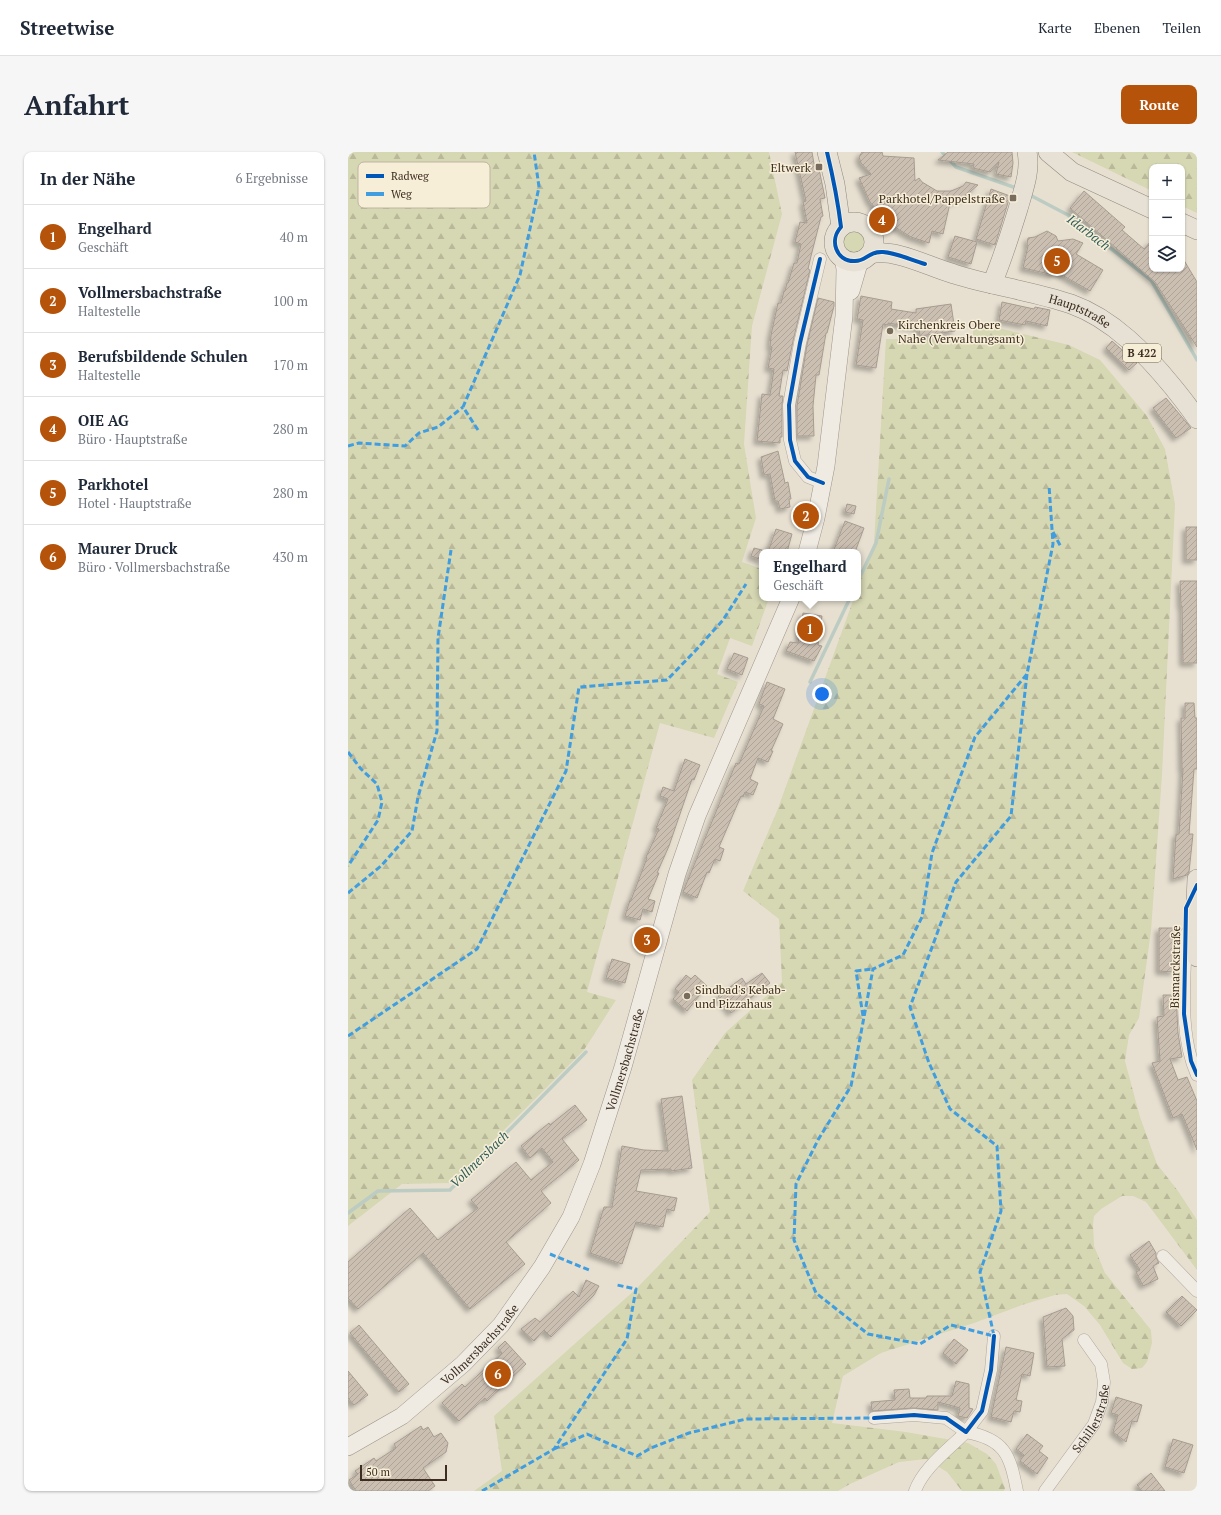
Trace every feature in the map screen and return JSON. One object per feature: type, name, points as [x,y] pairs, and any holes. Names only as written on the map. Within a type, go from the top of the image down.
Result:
[{"type":"main road","name":"Hauptstraße","points":[[827,152],[835,184],[841,227]]},
{"type":"main road","points":[[1048,152],[1072,172]]},
{"type":"main road","points":[[992,284],[1008,243],[1022,192],[1028,157],[1072,172],[1149,208]]},
{"type":"main road","name":"Hauptstraße","points":[[835,184],[849,210],[866,228],[901,247],[925,264]]},
{"type":"main road","points":[[808,549],[823,483],[844,316],[845,269],[858,257],[874,246],[866,228],[848,223],[841,227]]},
{"type":"main road","points":[[1185,224],[1197,230]]},
{"type":"main road","name":"B 422","points":[[841,227],[836,234],[834,243],[837,252],[858,257]]},
{"type":"main road","name":"Hauptstraße","points":[[858,257],[886,253],[925,264],[944,272],[1072,305],[1104,321],[1122,333],[1159,370],[1197,419]]},
{"type":"main road","name":"Vollmersbachstraße","points":[[348,1447],[402,1416],[463,1364],[501,1325],[542,1267],[571,1217],[592,1164],[622,1067],[674,882],[697,816],[790,601]]},
{"type":"main road","points":[[1197,879],[1194,944],[1197,957]]},
{"type":"street","points":[[820,259],[800,343],[789,405],[790,440],[795,461],[808,477],[823,483]]},
{"type":"street","name":"Bismarckstraße","points":[[1197,885],[1186,908],[1184,1014],[1191,1061],[1197,1075]]},
{"type":"street","points":[[1163,1256],[1197,1291]]},
{"type":"street","points":[[915,1491],[925,1472],[966,1432],[982,1411],[991,1370],[994,1336]]},
{"type":"street","name":"Schillerstraße","points":[[1045,1491],[1094,1424],[1102,1402],[1104,1382],[1101,1364],[1084,1340]]},
{"type":"street","points":[[874,1418],[914,1415],[946,1418],[966,1432],[980,1434],[994,1441],[1004,1450],[1010,1461],[1016,1491]]},
{"type":"green space","points":[[348,152],[769,152],[782,214],[752,326],[744,444],[756,518],[742,562],[759,568],[759,601],[768,601],[752,646],[730,638],[717,674],[738,682],[714,738],[660,723],[587,992],[616,1000],[584,1050],[451,1183],[402,1184],[348,1226]]},
{"type":"green space","points":[[1072,152],[1197,152],[1197,213],[1185,207],[1185,164],[1149,164],[1149,190]]},
{"type":"green space","points":[[855,229],[863,233],[867,241],[863,249],[855,253],[847,249],[843,241],[847,233]]},
{"type":"green space","points":[[973,322],[1069,345],[1100,360],[1147,416],[1165,449],[1175,504],[1162,775],[1151,931],[1139,1018],[1129,1035],[1125,1061],[1140,1117],[1157,1164],[1178,1191],[1197,1220],[1197,1270],[1146,1202],[1133,1196],[1122,1196],[1101,1209],[1094,1216],[1094,1246],[1105,1273],[1151,1330],[1152,1343],[1147,1362],[1142,1368],[1132,1369],[1123,1363],[1100,1325],[1084,1306],[1067,1294],[1055,1295],[1022,1305],[974,1323],[881,1353],[843,1376],[832,1423],[906,1432],[968,1443],[987,1454],[996,1464],[1005,1488],[1004,1491],[962,1491],[947,1472],[926,1459],[899,1462],[838,1491],[474,1491],[502,1471],[494,1416],[636,1289],[710,1212],[692,1080],[725,1033],[782,982],[779,919],[743,891],[777,811],[853,601],[861,601],[861,579],[874,543],[886,339],[973,340]]},
{"type":"building","points":[[795,152],[812,152],[814,164],[818,164],[825,198],[820,199],[823,216],[821,217],[811,256],[808,269],[810,270],[787,371],[783,370],[779,396],[783,396],[782,437],[780,437],[780,443],[757,441],[762,394],[770,395],[774,369],[768,368],[772,347],[770,347],[771,335],[778,303],[781,303],[794,263],[797,263],[801,244],[795,242],[800,222],[807,223],[803,202],[806,201]]},
{"type":"building","points":[[862,152],[882,152],[883,156],[914,158],[915,181],[919,178],[922,182],[937,191],[951,191],[963,186],[966,182],[978,185],[963,198],[950,203],[943,234],[932,231],[929,243],[911,237],[898,229],[881,215],[870,202],[859,178],[871,174],[861,163],[859,157]]},
{"type":"building","points":[[948,152],[1012,152],[1013,163],[1011,177],[996,174],[999,162],[990,172],[973,168],[974,164],[938,160]]},
{"type":"building","points":[[991,189],[1010,196],[995,245],[976,239]]},
{"type":"building","points":[[1084,191],[1125,227],[1122,230],[1144,249],[1149,243],[1149,272],[1185,272],[1185,262],[1197,282],[1197,347],[1155,282],[1070,208]]},
{"type":"building","points":[[1047,231],[1056,236],[1058,241],[1073,239],[1083,243],[1076,254],[1103,270],[1090,291],[1055,271],[1054,275],[1023,268],[1028,246],[1028,238],[1035,237]]},
{"type":"building","points":[[955,236],[977,242],[971,264],[948,257]]},
{"type":"building","points":[[861,296],[892,302],[891,309],[916,313],[916,309],[951,304],[955,331],[920,336],[919,328],[888,323],[888,325],[883,324],[876,368],[856,365],[863,320],[857,319]]},
{"type":"building","points":[[818,298],[834,302],[834,306],[826,333],[819,375],[816,375],[813,406],[814,436],[797,436],[797,406],[807,345]]},
{"type":"building","points":[[1002,302],[1034,309],[1035,307],[1050,310],[1047,326],[1026,321],[1025,325],[999,320]]},
{"type":"building","points":[[1112,341],[1137,363],[1129,370],[1106,348]]},
{"type":"building","points":[[1166,398],[1191,428],[1176,438],[1153,408]]},
{"type":"building","points":[[778,451],[785,483],[788,482],[791,499],[789,499],[790,507],[780,509],[778,501],[775,501],[770,474],[764,475],[761,457]]},
{"type":"building","points":[[847,504],[856,506],[854,514],[845,512]]},
{"type":"building","points":[[845,521],[864,528],[856,549],[834,549]]},
{"type":"building","points":[[1186,527],[1197,527],[1197,560],[1186,560]]},
{"type":"building","points":[[776,529],[792,534],[788,549],[769,549]]},
{"type":"building","points":[[754,548],[759,549],[759,559],[751,556]]},
{"type":"building","points":[[1180,581],[1197,581],[1197,663],[1183,663]]},
{"type":"building","points":[[803,613],[822,616],[818,645],[822,646],[814,661],[786,651],[790,642],[798,643]]},
{"type":"building","points":[[734,653],[748,658],[742,675],[727,669]]},
{"type":"building","points":[[767,682],[785,689],[773,719],[783,724],[771,751],[773,751],[768,762],[758,758],[750,779],[758,783],[753,795],[745,792],[743,797],[741,796],[719,847],[724,849],[720,861],[715,859],[709,873],[707,872],[697,898],[683,892],[736,763],[739,764],[764,706],[759,704]]},
{"type":"building","points":[[1185,703],[1194,703],[1195,718],[1197,718],[1197,769],[1194,769],[1189,834],[1193,834],[1189,872],[1187,875],[1173,879],[1176,834],[1179,834],[1183,769],[1181,718],[1185,718]]},
{"type":"building","points":[[685,759],[700,765],[694,780],[692,779],[669,846],[657,873],[659,873],[648,899],[655,901],[652,912],[643,909],[640,920],[625,916],[647,858],[646,857],[659,829],[656,828],[668,799],[660,796],[663,787],[674,791]]},
{"type":"building","points":[[1159,928],[1174,928],[1174,972],[1159,971]]},
{"type":"building","points":[[612,959],[630,964],[625,983],[606,978]]},
{"type":"building","points":[[762,973],[770,983],[731,1013],[718,996],[742,978],[746,984]]},
{"type":"building","name":"Sindbad's Kebab- und Pizzahaus","points":[[686,975],[691,979],[695,975],[707,986],[687,1011],[673,999],[679,992],[675,989]]},
{"type":"building","points":[[1163,995],[1176,995],[1178,1033],[1182,1057],[1170,1059],[1178,1080],[1187,1077],[1197,1101],[1197,1150],[1182,1114],[1173,1118],[1152,1063],[1160,1061],[1157,1017],[1164,1016]]},
{"type":"building","points":[[682,1096],[692,1168],[671,1171],[671,1169],[641,1170],[636,1191],[677,1198],[674,1211],[667,1209],[663,1227],[636,1222],[622,1264],[590,1253],[604,1207],[612,1207],[622,1146],[644,1150],[668,1151],[661,1099]]},
{"type":"building","points":[[575,1105],[587,1120],[562,1139],[579,1160],[541,1191],[551,1203],[506,1242],[525,1264],[470,1309],[423,1253],[358,1309],[348,1298],[348,1262],[410,1208],[438,1240],[478,1208],[471,1200],[516,1162],[531,1180],[553,1162],[542,1148],[530,1158],[521,1146],[549,1123],[550,1125]]},
{"type":"building","points":[[1149,1241],[1156,1253],[1159,1263],[1153,1266],[1158,1279],[1143,1286],[1136,1272],[1140,1270],[1130,1255]]},
{"type":"building","points":[[586,1280],[599,1286],[594,1295],[551,1337],[544,1330],[534,1341],[521,1329],[535,1318],[540,1322],[573,1291],[579,1297]]},
{"type":"building","points":[[1182,1296],[1197,1310],[1181,1326],[1166,1312]]},
{"type":"building","points":[[1066,1308],[1073,1316],[1074,1330],[1062,1339],[1065,1366],[1047,1367],[1043,1317]]},
{"type":"building","points":[[359,1325],[409,1384],[399,1392],[350,1333]]},
{"type":"building","points":[[954,1339],[968,1350],[956,1364],[943,1353]]},
{"type":"building","points":[[505,1341],[526,1364],[487,1401],[485,1398],[459,1421],[442,1403],[462,1384],[465,1387],[502,1353],[498,1348]]},
{"type":"building","points":[[1006,1347],[1034,1353],[1030,1376],[1022,1374],[1016,1400],[1022,1401],[1020,1412],[1014,1411],[1011,1422],[991,1417]]},
{"type":"building","points":[[348,1371],[368,1395],[354,1405],[348,1398]]},
{"type":"building","points":[[956,1381],[969,1384],[969,1408],[973,1409],[967,1418],[958,1416],[960,1408],[938,1402],[938,1410],[913,1408],[872,1411],[871,1402],[895,1400],[894,1390],[909,1389],[910,1398],[952,1396]]},
{"type":"building","points":[[1116,1397],[1142,1405],[1137,1422],[1132,1421],[1126,1442],[1113,1432],[1118,1415],[1111,1413]]},
{"type":"building","points":[[421,1426],[423,1430],[428,1427],[434,1437],[441,1433],[448,1443],[446,1452],[423,1468],[435,1486],[428,1491],[356,1491],[349,1480],[358,1474],[355,1471],[374,1458],[376,1461],[396,1448],[394,1444]]},
{"type":"building","points":[[1027,1434],[1043,1446],[1039,1451],[1048,1458],[1037,1474],[1020,1461],[1024,1455],[1016,1449]]},
{"type":"building","points":[[1173,1439],[1193,1445],[1184,1473],[1165,1467]]},
{"type":"building","points":[[1151,1473],[1165,1491],[1142,1491],[1137,1485]]},
{"type":"waterway","name":"Idarbach","points":[[942,152],[956,167],[1019,189]]},
{"type":"waterway","name":"Idarbach","points":[[1028,194],[1068,215],[1151,280],[1197,360]]},
{"type":"waterway","name":"Vollmersbach","points":[[861,575],[876,543],[889,479]]},
{"type":"waterway","name":"Vollmersbach","points":[[810,682],[849,601]]},
{"type":"waterway","name":"Vollmersbach","points":[[348,1213],[378,1191],[450,1190],[586,1052]]},
{"type":"marked path","points":[[478,430],[463,407],[520,275],[539,187],[534,152]]},
{"type":"marked path","points":[[348,446],[359,443],[405,446],[419,433],[438,427],[463,407]]},
{"type":"marked path","points":[[1027,674],[1011,816],[956,882],[910,1007],[929,1063],[950,1109],[997,1146],[1001,1211],[980,1272],[994,1336],[951,1325],[920,1344],[868,1334],[816,1293],[794,1240],[796,1184],[818,1140],[851,1086],[873,969],[903,955],[922,917],[932,853],[975,737],[1027,674],[1053,544],[1049,485]]},
{"type":"marked path","points":[[1053,532],[1061,547]]},
{"type":"marked path","points":[[348,893],[381,866],[412,831],[418,797],[437,731],[438,638],[451,550]]},
{"type":"marked path","points":[[348,1036],[477,949],[566,771],[579,687],[667,680],[723,620],[746,584]]},
{"type":"marked path","points":[[348,752],[361,769],[377,784],[382,802],[378,820],[348,866]]},
{"type":"marked path","points":[[863,1016],[856,971],[873,969]]},
{"type":"marked path","points":[[550,1254],[589,1270]]},
{"type":"marked path","points":[[482,1491],[554,1449],[627,1339],[636,1289],[617,1285]]},
{"type":"marked path","points":[[554,1449],[587,1434],[637,1456],[651,1448],[689,1433],[746,1419],[874,1418]]},
{"type":"cycle path","points":[[827,152],[841,227],[835,238],[836,249],[839,254],[848,260],[858,261],[874,253],[883,252],[899,255],[925,264]]},
{"type":"cycle path","points":[[820,259],[800,343],[789,405],[790,440],[795,461],[808,477],[823,483]]},
{"type":"cycle path","points":[[1197,885],[1186,908],[1184,1014],[1191,1061],[1197,1075]]},
{"type":"cycle path","points":[[874,1418],[914,1415],[946,1418],[966,1432],[982,1411],[991,1370],[994,1336]]},
{"type":"place","name":"Eltwerk","points":[[819,167]]},
{"type":"place","name":"Parkhotel/Pappelstraße","points":[[1013,198]]},
{"type":"place","name":"OIE AG","points":[[882,220]]},
{"type":"place","name":"Parkhotel","points":[[1057,261]]},
{"type":"place","name":"Kirchenkreis Obere Nahe (Verwaltungsamt)","points":[[890,331]]},
{"type":"place","name":"Vollmersbachstraße","points":[[806,516]]},
{"type":"place","name":"Engelhard","points":[[810,629]]},
{"type":"place","name":"Berufsbildende Schulen","points":[[647,940]]},
{"type":"place","name":"Sindbad's Kebab- und Pizzahaus","points":[[687,996]]},
{"type":"place","name":"Maurer Druck","points":[[498,1374]]}]
